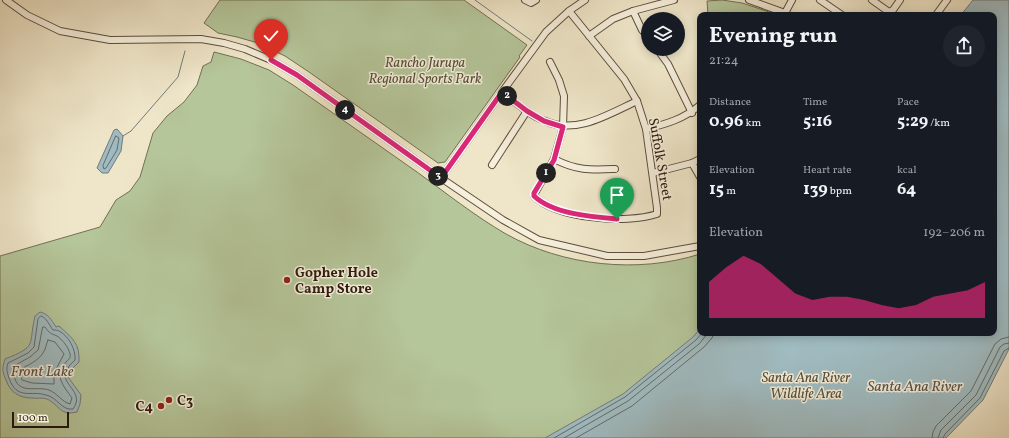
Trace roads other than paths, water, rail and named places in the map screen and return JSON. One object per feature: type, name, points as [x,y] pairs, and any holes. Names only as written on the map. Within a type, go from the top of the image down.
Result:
[{"type":"street","points":[[6,0],[27,15],[60,32],[110,40],[201,39],[245,49],[271,60],[297,75],[441,178],[503,220],[539,240],[607,256],[644,256],[697,247]]},
{"type":"street","points":[[441,178],[546,32],[569,11],[585,0]]},
{"type":"street","points":[[589,36],[613,19],[632,10],[674,0]]},
{"type":"street","points":[[749,0],[782,12]]},
{"type":"street","points":[[788,12],[792,0]]},
{"type":"street","points":[[820,0],[838,12]]},
{"type":"street","points":[[872,0],[889,12],[893,10],[900,0]]},
{"type":"street","points":[[938,12],[948,0]]},
{"type":"street","points":[[632,10],[641,28]]},
{"type":"street","name":"Suffolk Street","points":[[554,160],[534,193],[534,196],[538,200],[550,207],[585,217],[617,219],[657,214],[653,173],[646,129],[637,101],[624,79],[569,11]]},
{"type":"street","points":[[662,56],[668,64],[692,112]]},
{"type":"street","points":[[550,62],[559,80],[564,96],[563,127],[554,160],[567,166],[584,170],[615,169]]},
{"type":"street","points":[[502,92],[527,111],[544,121],[563,127],[588,122],[637,101]]},
{"type":"street","points":[[646,129],[670,123],[692,112],[697,108]]},
{"type":"street","points":[[492,165],[527,111]]},
{"type":"street","points":[[653,173],[697,160]]},
{"type":"street","points":[[692,163],[697,172]]},
{"type":"water","name":"Santa Ana River","points":[[973,0],[1009,0],[1009,349],[983,400],[946,438],[545,438],[623,394],[697,332],[697,336],[997,336],[997,12],[963,12]]},
{"type":"water","points":[[117,129],[123,136],[121,151],[108,173],[102,173],[97,168],[114,130]]},
{"type":"water","name":"Front Lake","points":[[40,312],[49,317],[56,327],[59,326],[64,330],[77,345],[79,362],[73,368],[68,377],[81,395],[77,412],[67,413],[60,410],[52,402],[45,398],[27,398],[16,394],[10,388],[5,377],[3,365],[5,359],[23,351],[30,344],[35,316]]},
{"type":"waterway","points":[[475,0],[532,41]]},
{"type":"waterway","points":[[123,136],[131,131],[178,77],[185,51]]},
{"type":"place","name":"Gopher Hole Camp Store","points":[[287,280]]},
{"type":"place","name":"C3","points":[[169,400]]},
{"type":"place","name":"C4","points":[[161,406]]},
{"type":"park label","name":"Rancho Jurupa Regional Sports Park","points":[[425,70]]},
{"type":"park label","name":"Santa Ana River Wildlife Area","points":[[806,386]]}]
